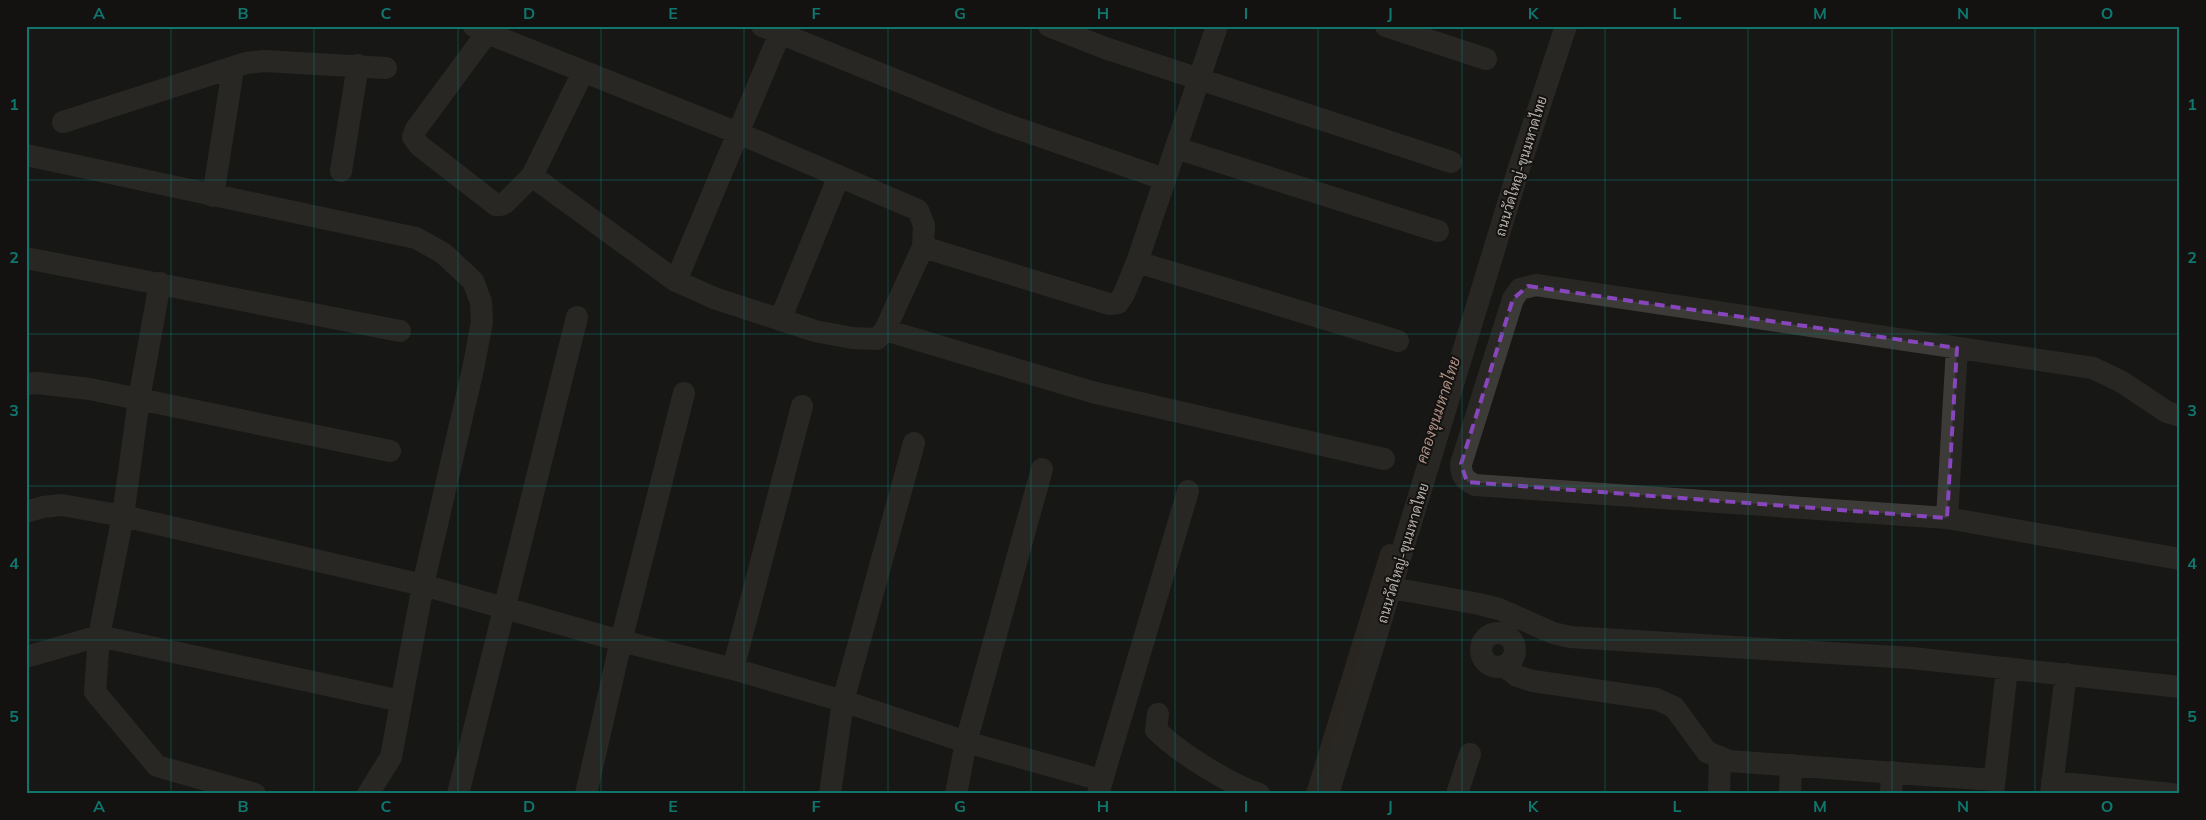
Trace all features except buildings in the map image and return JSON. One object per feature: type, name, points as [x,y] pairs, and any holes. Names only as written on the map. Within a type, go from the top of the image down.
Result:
[{"type":"street","points":[[1049,26],[1105,48],[1452,162]]},
{"type":"street","points":[[923,247],[1112,304],[1118,303],[1124,294],[1137,262],[1217,26]]},
{"type":"street","points":[[1386,26],[1486,59]]},
{"type":"street","name":"ถนนวัดใหญ่-ขุนมหาดไทย","points":[[1328,794],[1519,168],[1566,26]]},
{"type":"street","points":[[676,281],[738,133],[775,29],[999,122],[1164,179]]},
{"type":"street","points":[[532,176],[676,281],[714,298],[815,331],[864,340],[876,339],[885,330],[923,247],[924,225],[918,210],[738,133],[480,30],[416,129],[413,137],[420,146],[496,205],[501,205],[532,176],[583,72]]},
{"type":"street","points":[[63,122],[233,69],[246,63],[264,60],[386,68]]},
{"type":"street","points":[[341,171],[358,66]]},
{"type":"street","points":[[212,196],[233,69]]},
{"type":"street","points":[[1176,148],[1438,231]]},
{"type":"street","points":[[26,155],[416,238],[443,253],[473,281],[481,302],[482,322],[473,370],[422,585],[391,757],[368,794]]},
{"type":"street","points":[[780,320],[839,176]]},
{"type":"street","points":[[26,258],[400,331]]},
{"type":"street","points":[[1137,262],[1398,342]]},
{"type":"street","points":[[160,283],[139,399],[123,516],[99,636],[95,692],[157,766],[255,794]]},
{"type":"street","points":[[2180,416],[2167,412],[2122,382],[2093,368],[1536,285],[1520,289],[1513,299],[1461,464],[1463,476],[1467,482],[1475,485],[1947,518],[2180,559]]},
{"type":"street","points":[[458,794],[577,317]]},
{"type":"street","points":[[885,330],[1092,392],[1384,459]]},
{"type":"street","points":[[1947,518],[1957,348]]},
{"type":"street","points":[[26,384],[37,383],[90,389],[390,451]]},
{"type":"street","points":[[586,794],[621,640],[684,393]]},
{"type":"street","points":[[733,669],[802,406]]},
{"type":"street","points":[[830,794],[844,701],[914,443]]},
{"type":"street","points":[[956,794],[966,742],[1042,469]]},
{"type":"street","points":[[26,512],[43,507],[62,505],[123,516],[422,585],[844,701],[1099,787],[1188,491]]},
{"type":"street","points":[[1392,588],[1499,609],[1529,624],[1570,637],[1912,658],[2180,686]]},
{"type":"street","points":[[1499,609],[1499,633],[1488,637],[1482,647],[1482,653],[1487,663],[1498,667],[1504,666],[1517,676],[1533,682],[1656,699],[1674,707],[1707,752],[1729,761],[1791,765],[1892,783],[1994,787],[2007,668]]},
{"type":"street","points":[[26,657],[99,636],[401,701]]},
{"type":"street","points":[[2066,674],[2052,788],[2170,794]]},
{"type":"street","points":[[1158,714],[1156,730],[1164,738],[1213,771],[1259,794]]},
{"type":"street","points":[[1457,794],[1470,754]]},
{"type":"street","points":[[1719,794],[1720,757]]},
{"type":"street","points":[[1790,794],[1791,765]]},
{"type":"highlighted area","points":[[1528,286],[1957,348],[1947,518],[1467,482],[1461,464],[1513,299]]},
{"type":"waterway","name":"คลองขุนมหาดไทย","points":[[1316,794],[1390,554]]}]
